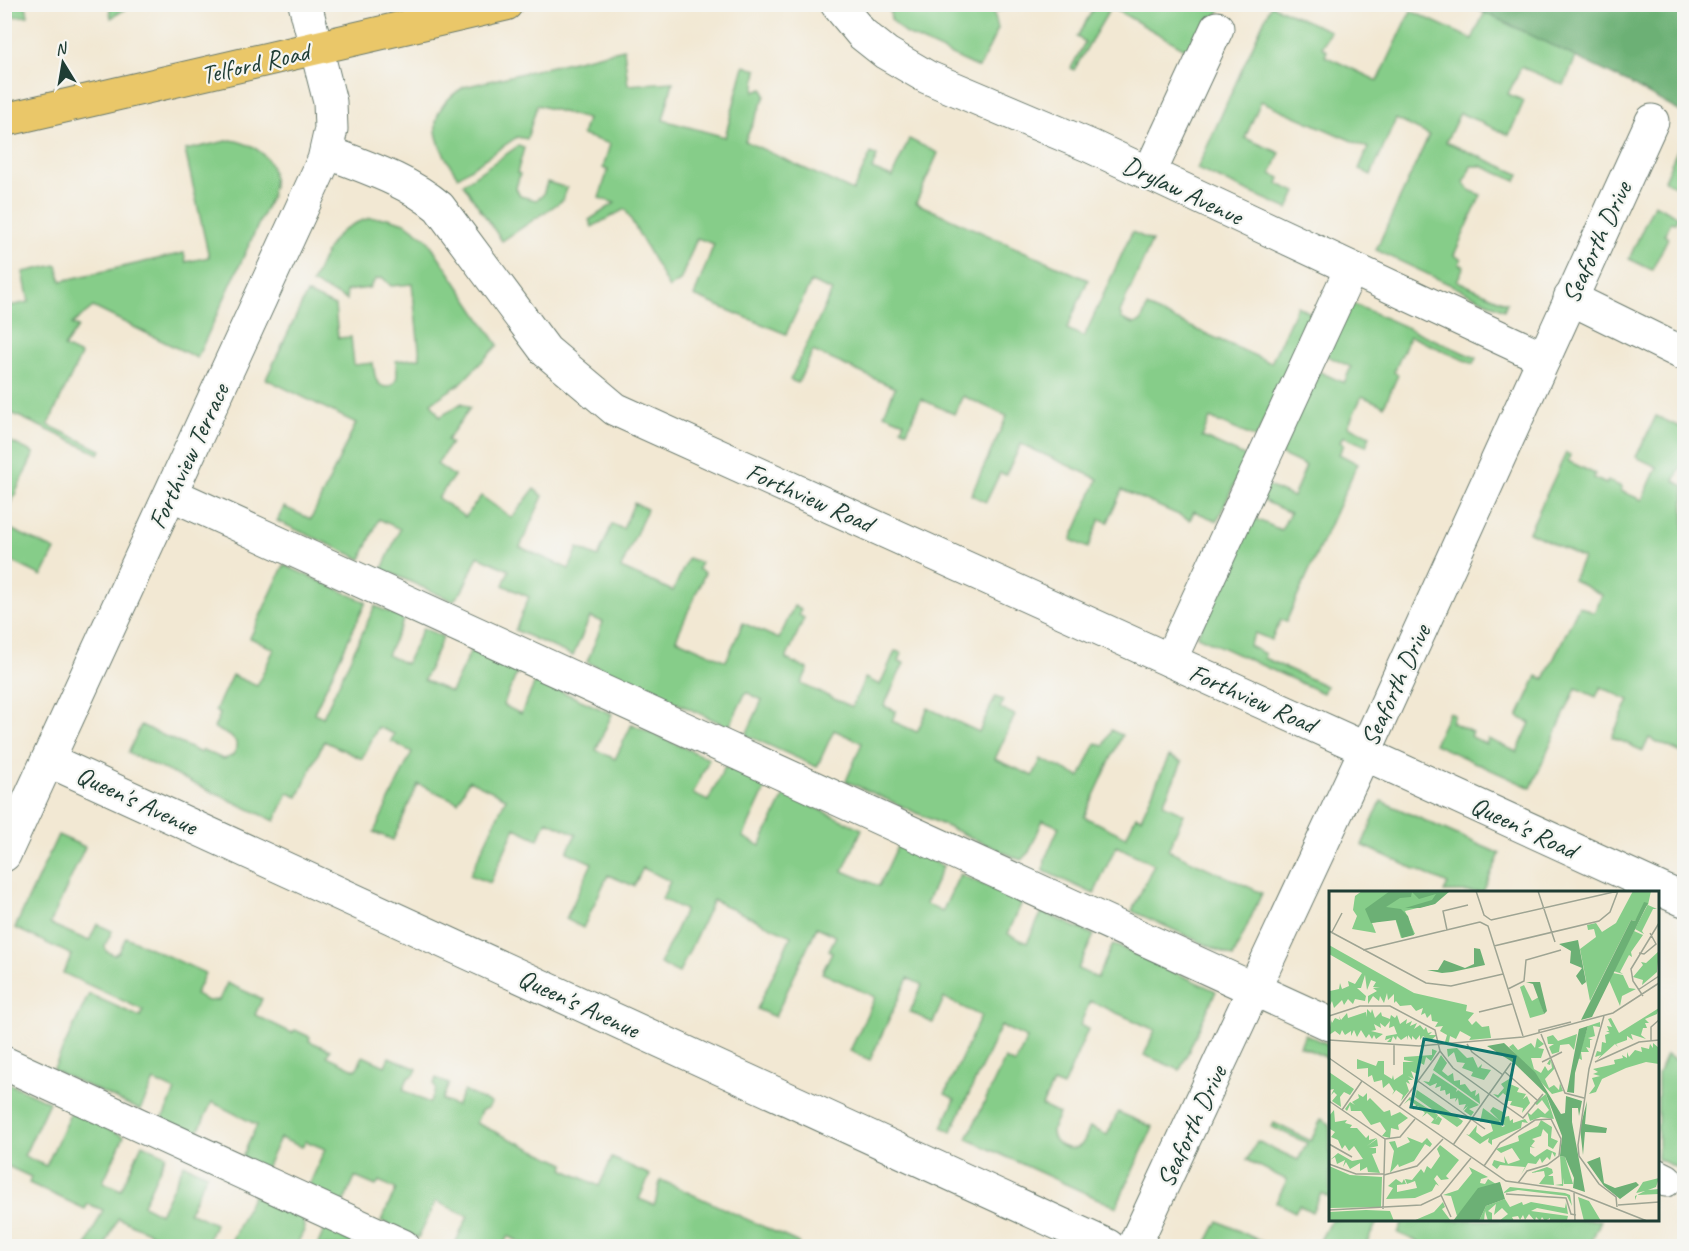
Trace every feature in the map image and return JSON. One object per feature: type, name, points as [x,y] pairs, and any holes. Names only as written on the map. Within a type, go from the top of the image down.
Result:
[{"type":"main road","name":"Telford Road","points":[[4,120],[506,4]]},
{"type":"street","name":"Forthview Terrace","points":[[4,855],[327,152],[331,129],[330,102],[305,4]]},
{"type":"street","name":"Drylaw Avenue","points":[[837,4],[862,34],[905,66],[1090,146],[1544,358]]},
{"type":"street","points":[[1149,174],[1217,28]]},
{"type":"street","name":"Seaforth Drive","points":[[1134,1246],[1364,751],[1652,121]]},
{"type":"street","name":"Forthview Road","points":[[327,152],[410,186],[439,207],[546,351],[615,409],[1170,660],[1364,751]]},
{"type":"street","points":[[1170,660],[1351,269]]},
{"type":"street","points":[[1570,298],[1684,354]]},
{"type":"street","points":[[171,494],[1329,1024]]},
{"type":"street","name":"Queen's Road","points":[[1364,751],[1684,900]]},
{"type":"street","name":"Queen's Avenue","points":[[48,760],[1108,1246]]},
{"type":"street","points":[[4,1063],[403,1246]]},
{"type":"green space","points":[[109,4],[132,4],[132,5],[111,18]]},
{"type":"green space","points":[[889,4],[1008,5],[1005,9],[994,12],[998,29],[979,68],[904,33],[891,19]]},
{"type":"green space","points":[[7,5],[26,5],[28,16],[9,17]]},
{"type":"green space","points":[[1093,5],[1222,5],[1199,57],[1111,7],[1074,70],[1071,68],[1085,42],[1077,37],[1095,6]]},
{"type":"green space","points":[[1271,5],[1330,31],[1322,47],[1327,51],[1325,56],[1378,81],[1411,11],[1472,39],[1485,12],[1576,57],[1564,85],[1521,67],[1508,94],[1524,101],[1509,135],[1460,113],[1446,142],[1519,174],[1516,181],[1481,166],[1471,166],[1464,183],[1469,190],[1481,195],[1454,255],[1461,259],[1459,264],[1464,266],[1457,281],[1507,303],[1504,310],[1376,250],[1429,135],[1396,119],[1371,175],[1359,169],[1368,148],[1261,101],[1245,138],[1280,153],[1271,174],[1280,178],[1278,184],[1296,192],[1288,209],[1197,169]]},
{"type":"green space","points":[[1469,5],[1684,5],[1684,114],[1629,83]]},
{"type":"green space","points":[[624,49],[628,85],[673,82],[663,120],[725,137],[744,66],[757,70],[754,92],[763,89],[765,96],[745,141],[853,191],[871,153],[877,156],[872,169],[892,177],[909,139],[938,153],[916,203],[1088,280],[1067,329],[1084,337],[1132,232],[1152,241],[1120,312],[1122,319],[1134,324],[1141,322],[1147,307],[1271,363],[1297,306],[1313,314],[1256,438],[1210,418],[1202,437],[1247,457],[1217,521],[1194,511],[1190,520],[1122,490],[1108,522],[1100,519],[1088,548],[1071,540],[1098,479],[1021,444],[1006,475],[1000,473],[986,502],[971,495],[1007,416],[963,396],[954,414],[921,399],[907,431],[901,428],[904,422],[884,414],[895,388],[813,351],[798,383],[790,380],[832,291],[811,282],[786,334],[694,296],[714,244],[697,238],[680,281],[669,288],[625,209],[592,227],[589,220],[615,203],[599,198],[608,170],[603,168],[610,144],[582,135],[587,119],[537,105],[527,139],[517,137],[458,177],[443,152],[436,129],[441,108],[450,97],[464,87]]},
{"type":"green space","points":[[1684,135],[1684,191],[1664,180]]},
{"type":"green space","points":[[231,140],[261,152],[271,167],[273,187],[270,199],[197,358],[93,307],[72,324],[78,327],[64,347],[81,355],[48,425],[101,450],[99,454],[5,410],[5,307],[29,302],[23,272],[57,265],[61,281],[184,253],[186,262],[209,257],[185,150]]},
{"type":"green space","points":[[518,146],[524,148],[517,173],[520,174],[516,188],[520,196],[536,200],[543,195],[547,182],[567,188],[563,200],[502,241],[463,184]]},
{"type":"green space","points":[[1654,204],[1678,216],[1675,223],[1671,222],[1664,235],[1668,238],[1652,270],[1629,259]]},
{"type":"green space","points":[[370,218],[388,218],[405,223],[427,239],[498,345],[461,383],[431,403],[440,417],[462,403],[470,408],[447,440],[451,443],[437,464],[454,476],[438,498],[465,517],[481,496],[512,518],[534,489],[543,496],[520,547],[569,569],[578,548],[598,557],[612,524],[623,529],[634,503],[647,509],[621,568],[673,591],[688,558],[701,563],[698,569],[705,573],[676,639],[726,661],[743,623],[779,639],[794,606],[801,609],[799,615],[804,618],[786,659],[808,669],[801,684],[852,707],[865,678],[880,685],[895,651],[902,653],[899,661],[904,663],[884,706],[896,711],[892,721],[917,732],[928,708],[979,732],[995,697],[1003,700],[1000,708],[1015,715],[995,759],[1033,776],[1041,759],[1080,777],[1096,743],[1104,746],[1111,730],[1122,735],[1084,817],[1126,837],[1136,816],[1141,818],[1169,756],[1182,762],[1163,804],[1184,814],[1168,850],[1262,893],[1233,957],[1132,911],[1154,864],[1116,846],[1094,894],[1044,871],[1045,859],[1059,827],[1043,820],[1029,852],[1021,860],[846,781],[862,743],[834,730],[817,767],[746,735],[762,700],[746,692],[729,727],[587,662],[603,622],[590,617],[573,656],[515,630],[529,597],[503,585],[509,570],[478,556],[462,591],[453,601],[382,569],[400,529],[379,519],[361,559],[277,521],[284,507],[311,519],[356,423],[266,379],[307,293],[335,306],[338,338],[351,337],[354,365],[373,363],[377,382],[383,386],[387,387],[396,380],[396,361],[420,358],[412,284],[391,286],[383,278],[376,279],[369,288],[346,291],[347,300],[312,283],[327,250],[338,234]]},
{"type":"green space","points":[[1349,302],[1476,358],[1473,364],[1410,336],[1394,372],[1398,375],[1384,406],[1362,396],[1348,426],[1370,436],[1366,446],[1343,436],[1340,442],[1344,445],[1339,454],[1358,464],[1286,622],[1281,620],[1271,640],[1255,633],[1249,646],[1265,654],[1264,658],[1326,686],[1323,693],[1197,636],[1251,517],[1281,530],[1290,513],[1260,499],[1266,485],[1293,497],[1306,466],[1280,454],[1318,371],[1344,383],[1351,367],[1325,355]]},
{"type":"green space","points":[[1656,416],[1684,429],[1684,461],[1674,481],[1684,486],[1684,754],[1649,738],[1643,751],[1612,737],[1629,700],[1601,687],[1596,697],[1576,688],[1531,788],[1434,744],[1449,712],[1454,715],[1451,722],[1472,732],[1470,736],[1486,744],[1488,739],[1517,752],[1530,723],[1518,717],[1537,676],[1544,679],[1579,606],[1594,613],[1602,595],[1573,580],[1583,558],[1529,532],[1566,453],[1570,455],[1568,461],[1595,474],[1594,478],[1606,484],[1608,481],[1622,487],[1621,491],[1642,500],[1657,467],[1636,457]]},
{"type":"green space","points":[[5,439],[34,453],[5,516]]},
{"type":"green space","points":[[4,526],[55,550],[42,576],[5,558]]},
{"type":"green space","points":[[284,565],[366,602],[314,713],[323,717],[375,606],[404,619],[387,655],[406,664],[423,628],[443,637],[424,680],[451,692],[471,650],[518,671],[503,705],[521,714],[536,680],[612,714],[596,750],[615,759],[632,724],[709,759],[693,794],[708,801],[725,766],[767,785],[743,837],[760,846],[785,794],[862,829],[843,871],[879,886],[898,845],[943,866],[926,904],[942,912],[960,874],[1022,902],[1008,934],[1027,943],[1042,912],[1094,935],[1078,969],[1097,978],[1113,944],[1216,991],[1180,1070],[1144,1055],[1155,1030],[1090,1001],[1080,1025],[1088,1029],[1063,1087],[1053,1083],[1042,1106],[1059,1114],[1052,1132],[1055,1141],[1063,1147],[1073,1149],[1081,1145],[1090,1127],[1107,1135],[1118,1112],[1153,1127],[1116,1207],[967,1139],[1005,1059],[1015,1064],[1027,1038],[1001,1026],[951,1132],[942,1127],[955,1099],[945,1094],[981,1016],[944,998],[933,1023],[910,1012],[922,985],[908,978],[870,1060],[850,1051],[875,997],[822,973],[832,952],[829,950],[836,936],[817,927],[775,1017],[757,1009],[791,936],[713,900],[679,973],[660,964],[685,910],[662,899],[670,881],[643,868],[634,886],[608,875],[583,928],[566,919],[592,863],[567,852],[576,834],[547,821],[538,839],[515,828],[490,883],[470,875],[506,798],[469,780],[458,802],[418,784],[393,840],[374,832],[412,752],[391,741],[394,734],[378,727],[362,759],[324,741],[298,797],[288,793],[275,821],[128,753],[141,725],[201,753],[203,750],[223,759],[234,754],[236,742],[230,736],[214,728],[220,714],[215,711],[232,675],[257,686],[274,649],[250,638]]},
{"type":"green space","points":[[1381,801],[1500,854],[1483,891],[1444,891],[1448,884],[1362,845]]},
{"type":"green space","points":[[58,835],[85,847],[50,924],[89,941],[97,924],[112,931],[105,945],[106,951],[114,955],[119,952],[126,937],[205,973],[195,995],[208,1001],[219,1000],[227,983],[262,999],[255,1015],[292,1033],[295,1030],[310,1037],[309,1041],[330,1050],[327,1056],[356,1070],[363,1056],[385,1066],[389,1057],[417,1069],[414,1075],[408,1078],[403,1090],[429,1103],[436,1090],[434,1084],[436,1078],[449,1084],[442,1100],[456,1106],[464,1091],[491,1103],[488,1108],[481,1111],[476,1123],[565,1164],[563,1169],[599,1186],[612,1158],[650,1175],[639,1199],[654,1205],[661,1180],[799,1243],[798,1246],[526,1246],[508,1236],[503,1246],[454,1246],[468,1216],[436,1201],[418,1238],[381,1221],[396,1189],[379,1181],[376,1186],[355,1177],[343,1204],[308,1188],[325,1149],[306,1141],[302,1147],[280,1138],[266,1168],[242,1157],[257,1125],[212,1102],[198,1131],[193,1135],[162,1120],[175,1091],[154,1081],[140,1110],[53,1070],[89,994],[140,1017],[143,1010],[63,973],[72,955],[15,928]]},
{"type":"green space","points":[[1305,1034],[1329,1045],[1329,1059],[1300,1046]]},
{"type":"green space","points":[[1684,1052],[1684,1171],[1659,1159],[1659,1072],[1666,1055],[1680,1062]]},
{"type":"green space","points":[[8,1083],[49,1102],[24,1156],[46,1166],[71,1112],[124,1136],[103,1182],[121,1190],[142,1144],[166,1155],[143,1205],[160,1214],[184,1164],[207,1174],[189,1212],[215,1224],[209,1239],[224,1246],[154,1246],[159,1237],[118,1218],[105,1246],[86,1246],[103,1210],[88,1204],[85,1209],[29,1183],[31,1177],[5,1165],[4,1092]]},
{"type":"green space","points":[[1321,1119],[1329,1123],[1329,1197],[1321,1193],[1312,1212],[1299,1205],[1295,1212],[1276,1202],[1287,1180],[1247,1160],[1257,1141],[1298,1160],[1307,1143],[1272,1127],[1274,1123],[1311,1141]]},
{"type":"green space","points":[[253,1195],[303,1218],[304,1230],[296,1246],[229,1246]]},
{"type":"green space","points":[[1218,1221],[1271,1246],[1205,1246]]},
{"type":"green space","points":[[1330,1221],[1378,1221],[1365,1246],[1317,1246]]},
{"type":"green space","points":[[1404,1221],[1601,1221],[1592,1240],[1607,1246],[1470,1246],[1457,1240],[1451,1242],[1449,1246],[1427,1246],[1398,1233]]},
{"type":"green space","points":[[325,1228],[365,1246],[317,1246]]}]
